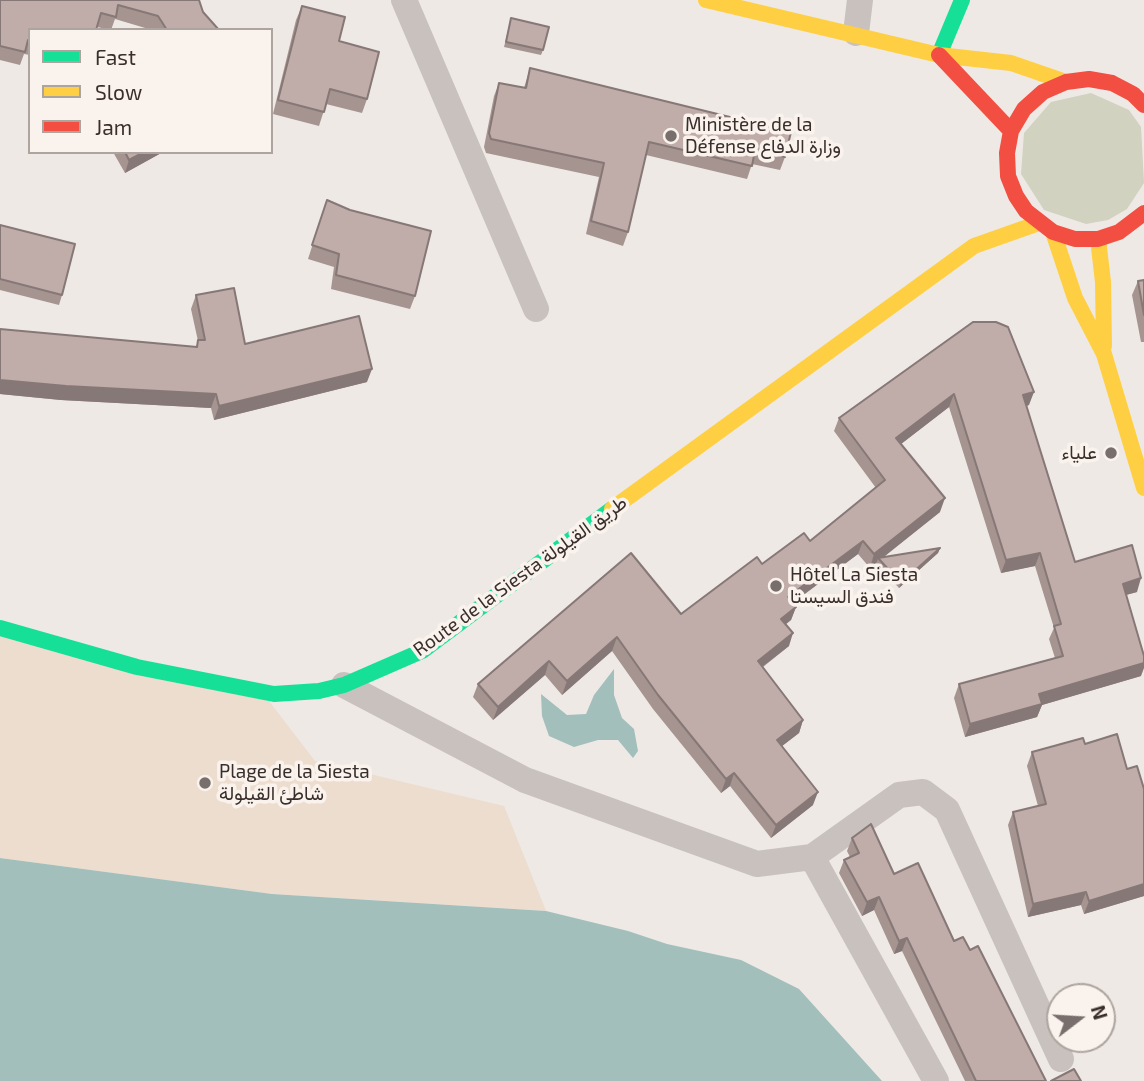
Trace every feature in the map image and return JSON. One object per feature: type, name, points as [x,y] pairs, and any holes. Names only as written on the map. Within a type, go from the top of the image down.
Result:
[{"type":"main road","points":[[706,0],[856,33],[939,55],[1010,63],[1066,82]]},
{"type":"main road","points":[[939,55],[962,0]]},
{"type":"main road","points":[[939,55],[1011,131]]},
{"type":"main road","points":[[1142,217],[1119,232],[1098,239],[1075,239],[1053,232],[1039,223],[1016,196],[1008,176],[1007,153],[1011,131],[1024,109],[1043,92],[1066,82],[1089,79],[1112,83],[1133,94],[1144,105]]},
{"type":"main road","name":"Route de la Siesta طريق القيلولة","points":[[974,246],[996,214],[1016,196]]},
{"type":"main road","name":"Route de la Siesta طريق القيلولة","points":[[0,628],[137,667],[274,694],[319,691],[344,685],[422,650],[741,413],[974,246],[1039,223]]},
{"type":"main road","points":[[1053,232],[1074,298],[1104,354],[1144,488]]},
{"type":"main road","points":[[1098,239],[1103,282],[1104,354]]},
{"type":"street","points":[[404,0],[536,309]]},
{"type":"street","points":[[856,33],[860,0]]},
{"type":"street","points":[[344,685],[538,785],[757,864],[813,857],[899,796],[923,792],[947,810],[1061,1059]]},
{"type":"street","points":[[813,857],[936,1081]]},
{"type":"green space","points":[[1091,93],[1129,110],[1141,127],[1144,183],[1127,209],[1108,220],[1086,224],[1044,210],[1021,174],[1024,133],[1051,102]]},
{"type":"sand","name":"Plage de la Siesta شاطئ القيلولة","points":[[0,633],[269,701],[315,761],[504,806],[546,911],[272,894],[0,858]]},
{"type":"water","points":[[614,669],[614,695],[622,718],[634,729],[638,751],[633,758],[618,740],[598,740],[574,747],[549,736],[542,716],[541,694],[567,715],[586,714],[594,695]]},
{"type":"water","points":[[0,858],[272,894],[546,911],[628,931],[667,944],[741,960],[799,989],[882,1081],[0,1081]]},
{"type":"building","points":[[0,0],[199,0],[203,12],[217,28],[166,28],[158,16],[118,5],[116,17],[101,13],[97,28],[28,28],[25,52],[0,46]]},
{"type":"building","points":[[302,6],[345,17],[339,41],[379,52],[367,99],[330,89],[324,112],[278,100]]},
{"type":"building","points":[[511,18],[549,27],[543,50],[506,42]]},
{"type":"building","points":[[530,68],[791,132],[785,157],[755,150],[752,166],[649,142],[628,232],[591,221],[604,163],[491,139],[489,133],[499,83],[526,88]]},
{"type":"building","points":[[126,154],[140,154],[129,160]]},
{"type":"building","points":[[327,200],[350,210],[431,231],[415,296],[336,275],[339,254],[312,245]]},
{"type":"building","points":[[0,225],[75,244],[62,295],[0,279]]},
{"type":"building","points":[[1144,280],[1144,315],[1138,281]]},
{"type":"building","points":[[234,288],[245,344],[359,316],[372,369],[219,406],[216,394],[0,380],[0,329],[197,347],[198,340],[205,340],[196,295]]},
{"type":"building","points":[[973,322],[996,322],[1008,327],[1034,392],[1023,395],[1075,562],[1132,545],[1141,578],[1123,584],[1144,663],[1039,694],[1042,704],[970,724],[959,684],[1063,656],[1054,626],[1061,624],[1040,553],[1006,560],[954,394],[896,438],[945,498],[874,554],[863,541],[788,597],[796,607],[781,619],[793,633],[758,661],[803,720],[777,740],[818,792],[776,825],[734,773],[726,779],[658,695],[617,637],[567,681],[549,661],[498,707],[478,684],[631,553],[681,614],[757,557],[762,564],[804,533],[810,541],[885,480],[839,418]]},
{"type":"building","points":[[940,548],[901,583],[878,558]]},
{"type":"building","points":[[1117,734],[1127,769],[1137,766],[1144,789],[1144,884],[1089,901],[1086,892],[1033,904],[1013,812],[1046,804],[1032,752],[1083,738],[1085,744]]},
{"type":"building","points":[[871,824],[894,874],[918,863],[954,941],[963,937],[970,950],[978,946],[1046,1081],[976,1081],[907,938],[899,941],[879,897],[867,902],[844,860],[859,853],[852,838]]},
{"type":"building","points":[[1074,1069],[1081,1081],[1051,1081]]},
{"type":"traffic: fast","points":[[939,55],[962,0]]},
{"type":"traffic: fast","points":[[0,628],[137,667],[274,694],[319,691],[344,685],[422,651],[612,509]]},
{"type":"traffic: slow","points":[[706,0],[939,55],[1011,63],[1066,82]]},
{"type":"traffic: slow","points":[[612,509],[974,246],[1039,223]]},
{"type":"traffic: slow","points":[[1053,232],[1075,298],[1104,354],[1144,488]]},
{"type":"traffic: slow","points":[[1098,239],[1103,282],[1104,346]]},
{"type":"traffic: jam","points":[[939,55],[1011,131]]},
{"type":"traffic: jam","points":[[1144,105],[1133,94],[1112,83],[1089,79],[1066,82],[1043,92],[1024,109],[1011,131],[1007,153],[1008,176],[1016,196],[1026,211],[1053,232],[1075,239],[1098,239],[1119,232],[1144,213]]},
{"type":"place","name":"Ministère de la Défense وزارة الدفاع","points":[[671,136]]},
{"type":"place","name":"علياء","points":[[1111,453]]},
{"type":"place","name":"Hôtel La Siesta فندق السيستا","points":[[776,586]]},
{"type":"place","name":"Plage de la Siesta شاطئ القيلولة","points":[[205,783]]}]
